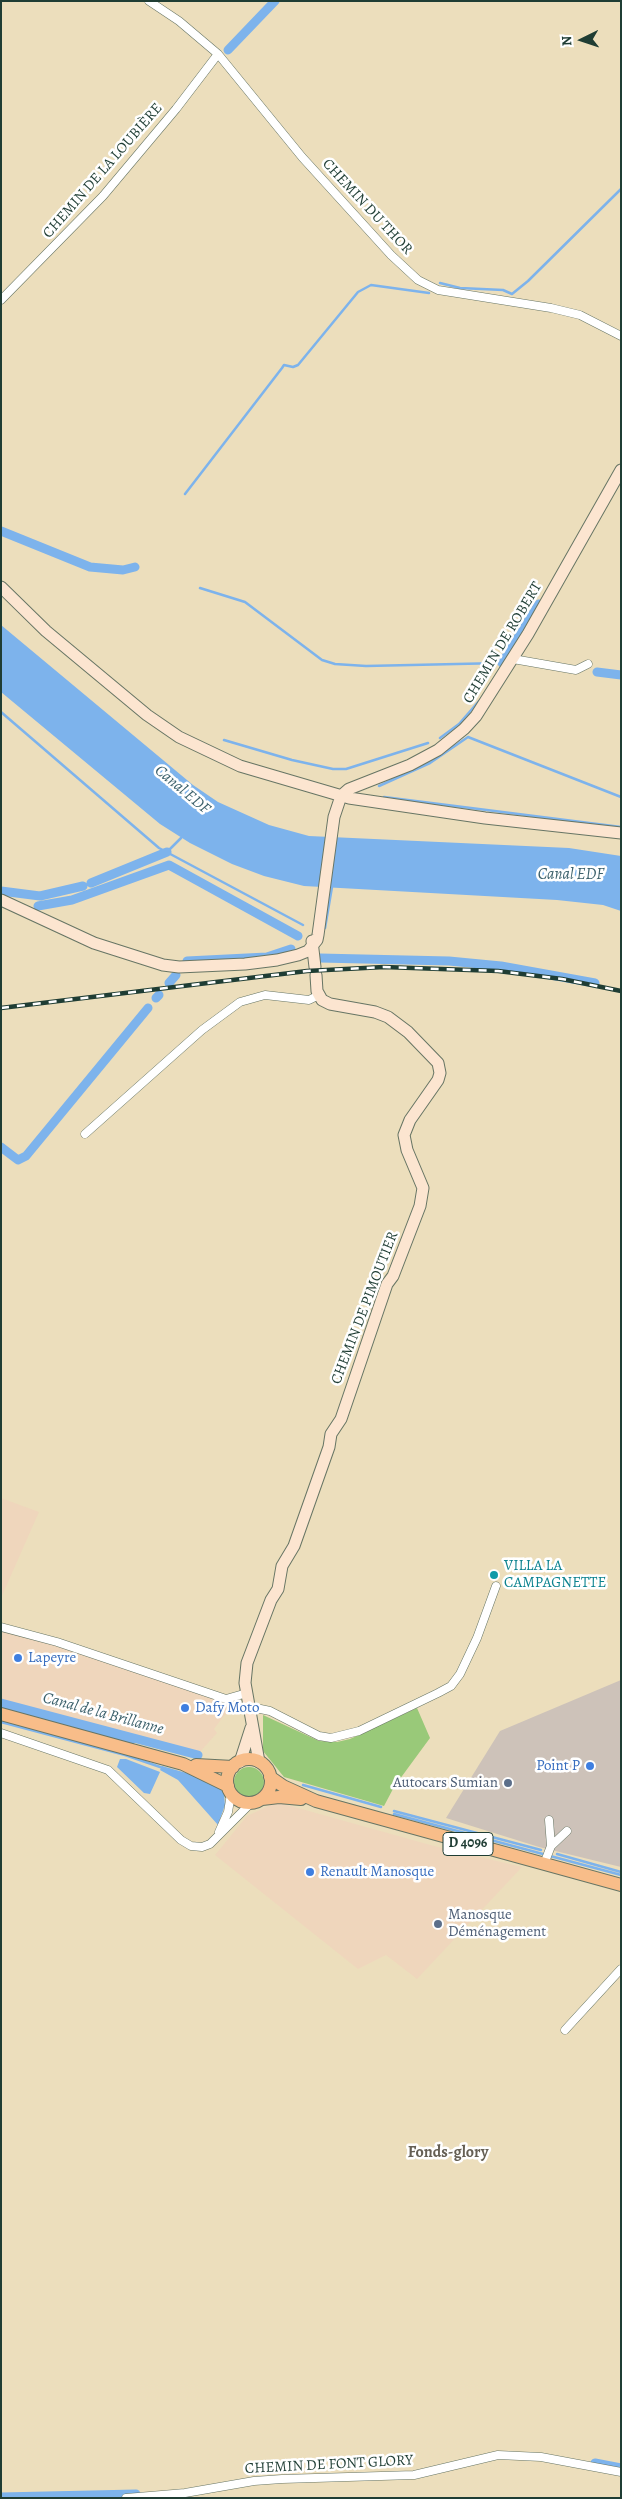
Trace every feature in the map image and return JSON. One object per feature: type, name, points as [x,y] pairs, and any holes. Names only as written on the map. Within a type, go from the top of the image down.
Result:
[{"type":"main road","name":"CHEMIN DE ROBERT","points":[[341,796],[349,789],[424,758],[451,740],[476,716],[513,659],[621,470]]},
{"type":"main road","points":[[1,587],[46,631],[138,708],[179,737],[240,766],[341,796],[378,803],[621,833]]},
{"type":"main road","points":[[368,781],[367,792],[378,803]]},
{"type":"main road","points":[[308,946],[317,940],[334,817],[341,796]]},
{"type":"main road","points":[[1,900],[94,943],[163,965],[179,967],[245,964],[298,956],[311,943],[314,930],[320,918]]},
{"type":"main road","points":[[308,946],[315,971],[318,995]]},
{"type":"main road","name":"CHEMIN DE PIMOUTIER","points":[[259,1762],[245,1677],[252,1650],[278,1589],[284,1562],[294,1546],[329,1447],[331,1434],[344,1410],[344,1404],[382,1304],[387,1284],[393,1276],[420,1206],[423,1188],[407,1150],[404,1135],[410,1120],[438,1080],[440,1073],[438,1063],[432,1056],[408,1032],[388,1017],[375,1012],[330,1004],[318,995]]},
{"type":"main road","points":[[1,1714],[183,1764],[230,1790],[242,1802],[257,1801],[269,1790],[270,1777],[266,1768],[259,1762],[251,1760],[236,1764],[183,1764]]},
{"type":"main road","name":"CHEMIN DE PIMOUTIER","points":[[236,1764],[252,1721]]},
{"type":"main road","points":[[230,1790],[229,1774],[236,1764]]},
{"type":"main road","name":"D 4096","points":[[270,1777],[283,1786],[316,1801],[621,1885]]},
{"type":"main road","name":"D 4096","points":[[257,1801],[279,1797],[316,1801]]},
{"type":"street","name":"CHEMIN DU THOR","points":[[149,1],[179,21],[218,54],[302,157],[391,254],[418,280],[438,290],[573,313],[600,323],[621,336]]},
{"type":"street","name":"CHEMIN DE LA LOUBIÈRE","points":[[1,300],[103,196],[176,109],[218,54]]},
{"type":"street","points":[[513,659],[572,670],[579,670],[588,664]]},
{"type":"street","points":[[85,1134],[202,1030],[240,1002],[265,995],[306,1000],[318,995]]},
{"type":"street","points":[[251,1706],[270,1711],[318,1736],[334,1738],[359,1731],[451,1686],[469,1656],[496,1586]]},
{"type":"street","points":[[1,1627],[57,1642],[226,1699],[248,1693]]},
{"type":"street","points":[[1,1733],[104,1768],[115,1774],[184,1843],[197,1847],[212,1842],[257,1801]]},
{"type":"street","points":[[212,1842],[226,1818],[230,1790]]},
{"type":"street","points":[[549,1820],[551,1846]]},
{"type":"street","points":[[544,1864],[551,1846],[567,1831]]},
{"type":"street","points":[[565,2030],[621,1969]]},
{"type":"street","name":"CHEMIN DE FONT GLORY","points":[[126,2498],[185,2493],[254,2481],[414,2475],[498,2455],[541,2457],[621,2472]]},
{"type":"shaded area","points":[[1,1498],[39,1512],[1,1598]]},
{"type":"shaded area","points":[[1,1630],[74,1650],[166,1683],[236,1704],[223,1717],[214,1729],[217,1733],[199,1753],[1,1700]]},
{"type":"shaded area","points":[[621,1680],[621,1867],[539,1847],[446,1818],[500,1731]]},
{"type":"shaded area","points":[[280,1803],[434,1846],[522,1867],[417,1979],[386,1955],[358,1969],[215,1855],[247,1816],[273,1804]]},
{"type":"green space","points":[[417,1708],[430,1738],[394,1787],[384,1806],[284,1777],[263,1751],[263,1715],[319,1741],[337,1742],[350,1739]]},
{"type":"green space","points":[[249,1767],[260,1771],[264,1782],[260,1793],[249,1797],[238,1793],[234,1782],[238,1771]]},
{"type":"water","name":"Canal EDF","points":[[1,625],[193,785],[218,802],[269,825],[309,836],[569,848],[621,856],[621,911],[603,905],[557,900],[304,886],[264,876],[232,864],[190,843],[160,824],[1,692]]},
{"type":"water","points":[[120,1759],[126,1759],[160,1772],[150,1794],[144,1793],[117,1767]]},
{"type":"water","points":[[162,1766],[197,1776],[220,1788],[224,1794],[225,1805],[218,1825],[178,1780],[160,1770]]},
{"type":"waterway","points":[[228,50],[275,1]]},
{"type":"waterway","points":[[440,283],[460,288],[503,290],[512,294],[528,281],[621,189]]},
{"type":"waterway","points":[[185,494],[284,365],[293,367],[298,365],[358,292],[371,285],[429,293]]},
{"type":"waterway","points":[[1,531],[90,567],[123,570],[135,567]]},
{"type":"waterway","points":[[200,588],[245,602],[322,660],[335,664],[366,666],[502,663]]},
{"type":"waterway","points":[[502,663],[539,604]]},
{"type":"waterway","points":[[597,672],[621,675]]},
{"type":"waterway","points":[[440,738],[459,724],[479,701]]},
{"type":"waterway","points":[[1,712],[159,848],[303,925]]},
{"type":"waterway","points":[[379,786],[430,763],[468,737],[621,797]]},
{"type":"waterway","points":[[224,740],[292,760],[333,769],[346,769],[428,743]]},
{"type":"waterway","points":[[384,797],[621,827]]},
{"type":"waterway","points":[[167,852],[181,838]]},
{"type":"waterway","points":[[91,883],[167,852]]},
{"type":"waterway","points":[[38,906],[72,900],[169,865],[298,936]]},
{"type":"waterway","points":[[1,891],[40,896],[83,886]]},
{"type":"waterway","points":[[325,928],[332,887]]},
{"type":"waterway","points":[[187,961],[267,957],[291,949]]},
{"type":"waterway","points":[[320,958],[449,961],[501,966],[595,983]]},
{"type":"waterway","points":[[169,983],[176,975]]},
{"type":"waterway","points":[[156,998],[159,995]]},
{"type":"waterway","points":[[1,1147],[18,1160],[26,1156],[148,1008]]},
{"type":"waterway","name":"Canal de la Brillanne","points":[[1,1703],[198,1755]]},
{"type":"waterway","name":"Canal de la Brillanne","points":[[1,1706],[133,1743],[136,1738]]},
{"type":"waterway","points":[[1,1722],[125,1755],[163,1768]]},
{"type":"waterway","points":[[303,1785],[381,1807]]},
{"type":"waterway","points":[[394,1811],[541,1850]]},
{"type":"waterway","points":[[394,1814],[621,1875]]},
{"type":"waterway","points":[[557,1854],[621,1872]]},
{"type":"waterway","points":[[595,2463],[621,2468]]},
{"type":"waterway","points":[[1,2497],[136,2494]]},
{"type":"railway","points":[[1,1008],[307,971],[384,967],[498,971],[562,979],[621,991]]},
{"type":"place","name":"VILLA LA CAMPAGNETTE","points":[[494,1575]]},
{"type":"place","name":"Lapeyre","points":[[18,1658]]},
{"type":"place","name":"Dafy Moto","points":[[185,1708]]},
{"type":"place","name":"Point P","points":[[590,1766]]},
{"type":"place","name":"Autocars Sumian","points":[[508,1783]]},
{"type":"place","name":"Renault Manosque","points":[[310,1872]]},
{"type":"place","name":"Manosque Déménagement","points":[[438,1924]]},
{"type":"district","name":"Fonds-glory","points":[[448,2153]]}]
